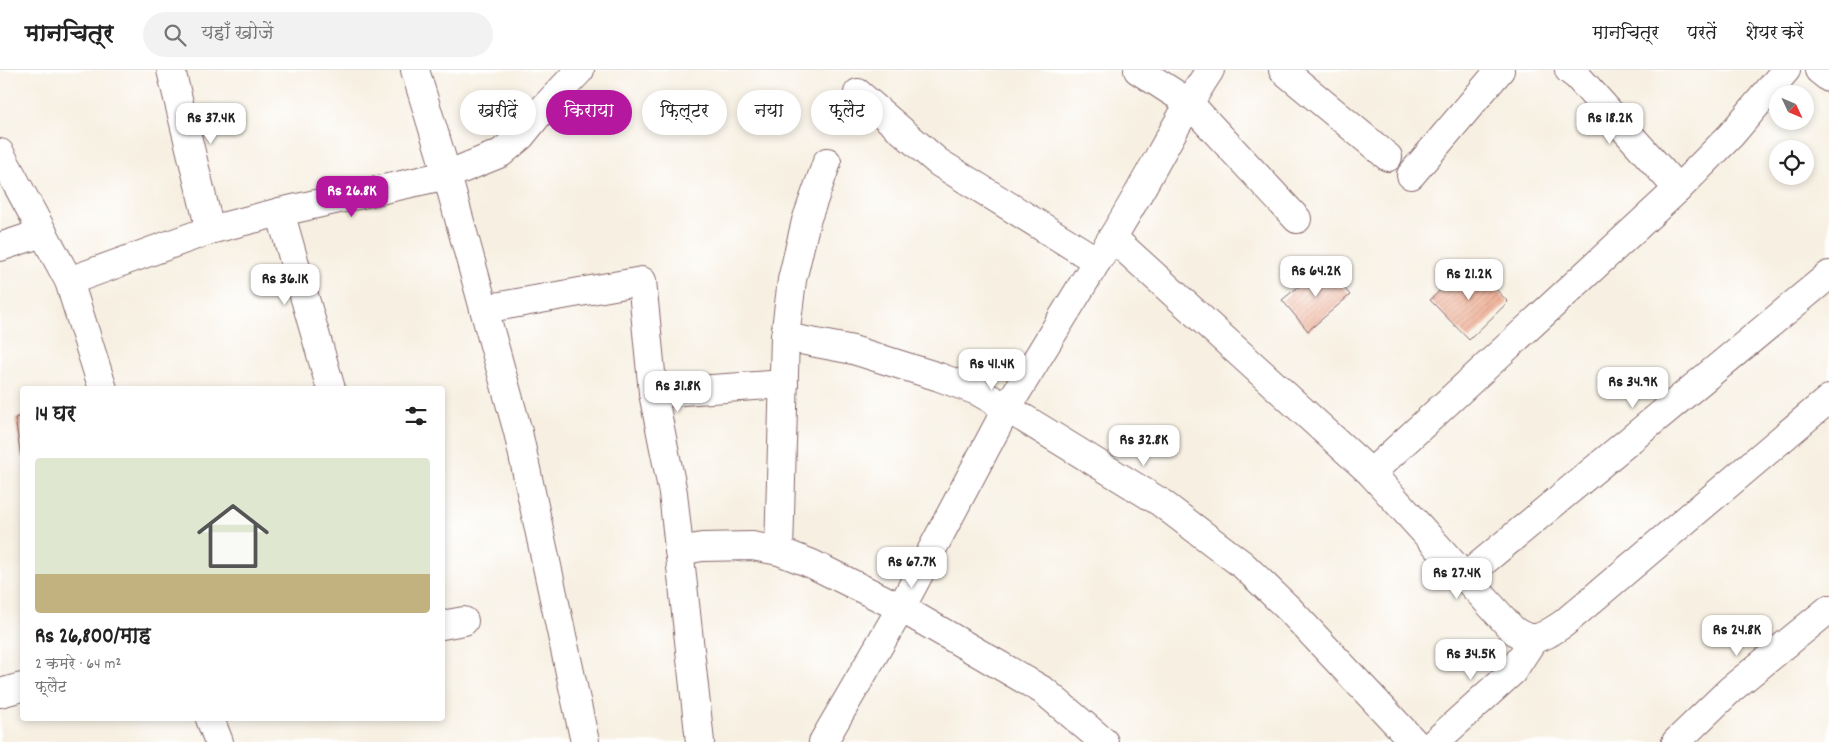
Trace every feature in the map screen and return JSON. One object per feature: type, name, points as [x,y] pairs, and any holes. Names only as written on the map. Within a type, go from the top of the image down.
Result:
[{"type":"street","points":[[171,70],[210,230]]},
{"type":"street","points":[[415,70],[447,174],[520,442],[585,742]]},
{"type":"street","points":[[69,281],[210,230],[447,174],[501,153],[512,145],[580,70]]},
{"type":"street","points":[[1138,70],[1188,102],[1297,220]]},
{"type":"street","points":[[822,742],[901,608],[1007,408],[1113,238],[1188,102],[1210,70]]},
{"type":"street","points":[[1283,70],[1388,158]]},
{"type":"street","points":[[1411,175],[1500,70]]},
{"type":"street","points":[[1569,70],[1577,76],[1678,189]]},
{"type":"street","points":[[1371,473],[1678,189],[1731,135],[1786,70]]},
{"type":"street","points":[[1819,70],[1829,78]]},
{"type":"street","points":[[883,115],[938,162],[1097,261]]},
{"type":"street","points":[[0,153],[69,281],[102,386]]},
{"type":"street","points":[[779,551],[785,337],[792,280],[799,246],[827,162]]},
{"type":"street","points":[[280,212],[329,386]]},
{"type":"street","points":[[0,247],[42,233]]},
{"type":"street","points":[[1113,238],[1371,473],[1512,630],[1523,638],[1533,640],[1549,634],[1563,624],[1829,399]]},
{"type":"street","points":[[1465,577],[1829,275]]},
{"type":"street","points":[[484,309],[642,281],[653,393],[673,492],[700,742]]},
{"type":"street","points":[[785,337],[853,350],[939,377],[977,392],[1007,408],[1160,502],[1243,565],[1289,609],[1414,742]]},
{"type":"street","points":[[653,393],[784,384]]},
{"type":"street","points":[[679,551],[702,546],[752,546],[779,551],[812,564],[901,608],[1044,691],[1104,742]]},
{"type":"street","points":[[1676,742],[1730,690],[1829,609]]},
{"type":"street","points":[[1435,742],[1512,672],[1533,640]]},
{"type":"street","points":[[0,693],[20,688]]},
{"type":"street","points":[[211,721],[219,742]]},
{"type":"building","points":[[1470,262],[1508,302],[1469,340],[1430,300]]},
{"type":"building","points":[[1325,265],[1350,295],[1308,331],[1282,300]]},
{"type":"building","points":[[20,417],[20,450],[15,418]]}]
